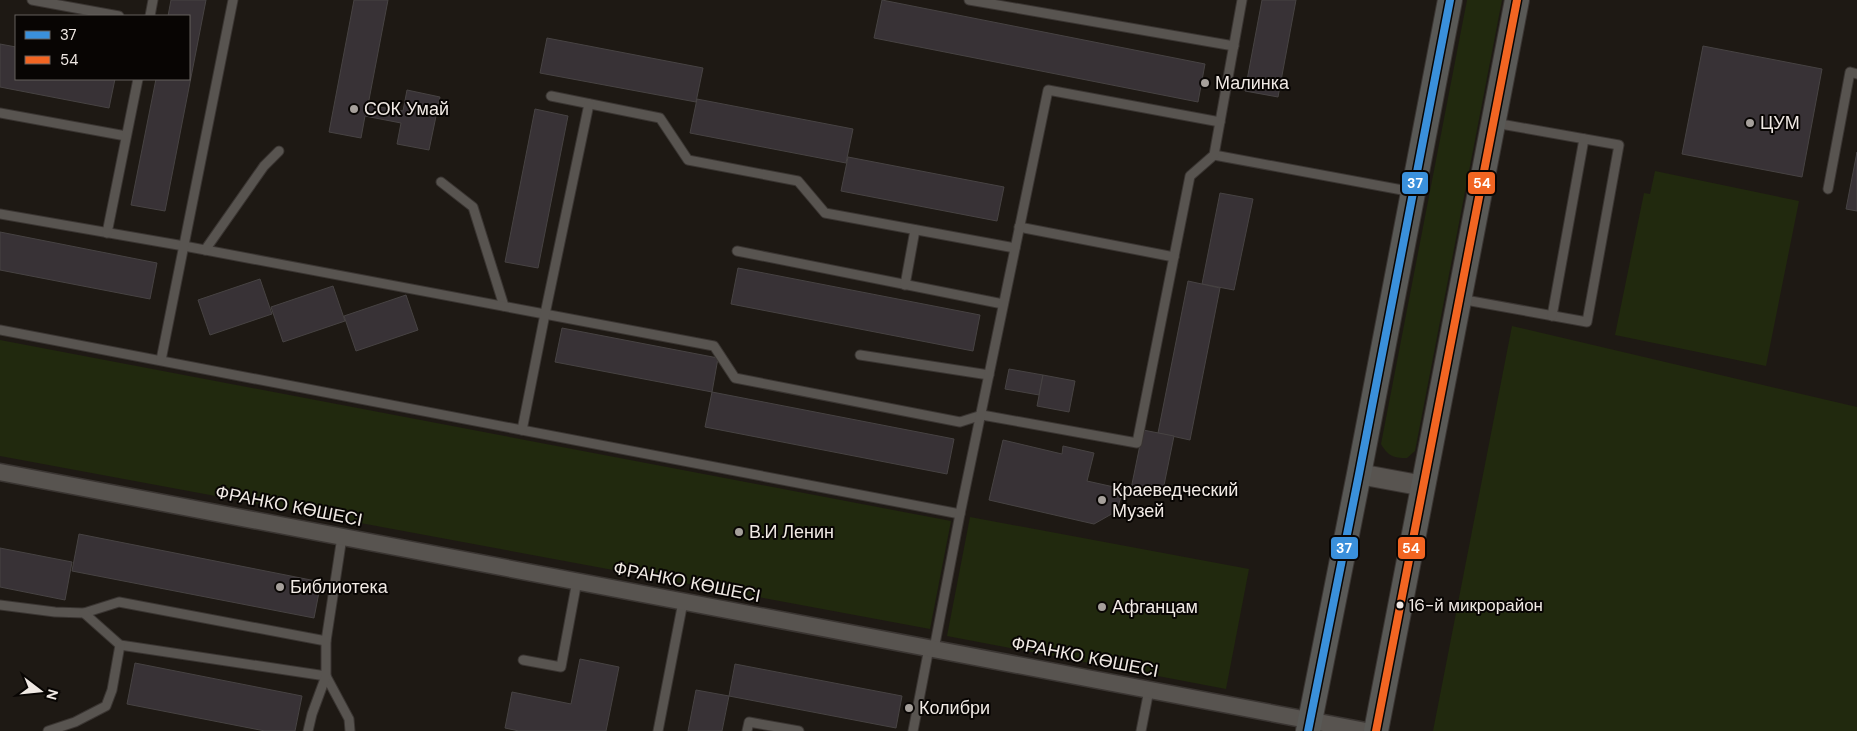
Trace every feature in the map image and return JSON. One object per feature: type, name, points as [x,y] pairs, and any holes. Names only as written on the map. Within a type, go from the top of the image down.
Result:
[{"type":"main road","points":[[1309,726],[1360,474],[1450,0]]},
{"type":"main road","points":[[1376,731],[1517,0]]},
{"type":"street","name":"ФРАНКО КӨШЕСІ","points":[[0,472],[1149,690],[1309,726],[1366,731]]},
{"type":"street","points":[[1360,474],[1424,486]]},
{"type":"lane","points":[[32,0],[114,15]]},
{"type":"lane","points":[[150,15],[153,0]]},
{"type":"lane","points":[[161,360],[234,0]]},
{"type":"lane","points":[[969,0],[1234,46]]},
{"type":"lane","points":[[0,214],[206,250],[714,346],[735,378],[960,422],[982,415],[1137,443],[1190,176],[1214,155],[1242,0]]},
{"type":"lane","points":[[1828,188],[1850,72],[1857,74]]},
{"type":"lane","points":[[107,233],[138,80]]},
{"type":"lane","points":[[913,731],[982,415],[1003,304],[1048,90],[1220,122]]},
{"type":"lane","points":[[551,96],[660,118],[688,160],[798,181],[825,213],[1015,248]]},
{"type":"lane","points":[[522,430],[589,104]]},
{"type":"lane","points":[[0,113],[126,136]]},
{"type":"lane","points":[[1460,299],[1587,322],[1619,145],[1493,122]]},
{"type":"lane","points":[[1552,316],[1584,139]]},
{"type":"lane","points":[[206,250],[264,166],[279,151]]},
{"type":"lane","points":[[1214,155],[1414,192]]},
{"type":"lane","points":[[440,182],[473,207],[504,306]]},
{"type":"lane","points":[[1020,227],[1174,257]]},
{"type":"lane","points":[[905,286],[915,230]]},
{"type":"lane","points":[[737,251],[1003,304]]},
{"type":"lane","points":[[0,330],[960,514]]},
{"type":"lane","points":[[860,354],[990,375]]},
{"type":"lane","points":[[308,731],[326,676],[326,641],[342,537]]},
{"type":"lane","points":[[523,660],[561,667],[577,581]]},
{"type":"lane","points":[[0,605],[55,612],[84,613],[119,602],[326,641]]},
{"type":"lane","points":[[658,731],[683,602]]},
{"type":"lane","points":[[84,613],[120,645],[326,676]]},
{"type":"lane","points":[[48,731],[75,722],[106,706],[112,690],[120,645]]},
{"type":"lane","points":[[326,676],[348,719],[350,731]]},
{"type":"lane","points":[[1141,731],[1149,690]]},
{"type":"lane","points":[[747,731],[749,722],[799,731]]},
{"type":"green space","points":[[1467,0],[1502,0],[1415,451],[1407,458],[1398,458],[1391,456],[1381,444]]},
{"type":"green space","points":[[1655,171],[1799,201],[1766,366],[1615,335],[1644,193],[1650,194]]},
{"type":"green space","points":[[1512,326],[1857,407],[1857,731],[1433,731]]},
{"type":"green space","points":[[0,340],[951,521],[930,629],[0,456]]},
{"type":"green space","points":[[970,517],[1249,569],[1226,689],[947,636]]},
{"type":"building","points":[[171,0],[206,0],[165,211],[131,205],[156,80],[190,80],[190,15],[168,15]]},
{"type":"building","points":[[354,0],[388,0],[368,105],[403,111],[407,90],[440,97],[429,150],[397,144],[401,123],[365,116],[361,138],[329,132]]},
{"type":"building","points":[[882,0],[1205,64],[1198,102],[874,38]]},
{"type":"building","points":[[1262,0],[1296,0],[1278,97],[1245,91]]},
{"type":"building","points":[[547,38],[703,68],[696,102],[540,73]]},
{"type":"building","points":[[0,44],[15,47],[15,80],[115,80],[109,108],[0,87]]},
{"type":"building","name":"ЦУМ","points":[[1703,46],[1822,69],[1802,177],[1682,154]]},
{"type":"building","points":[[697,99],[853,129],[846,163],[690,133]]},
{"type":"building","points":[[535,109],[568,116],[538,268],[505,262]]},
{"type":"building","points":[[1857,152],[1857,211],[1846,209]]},
{"type":"building","points":[[848,157],[1004,187],[997,221],[841,191]]},
{"type":"building","points":[[1220,193],[1253,199],[1234,290],[1202,284]]},
{"type":"building","points":[[0,232],[157,263],[150,299],[0,270]]},
{"type":"building","points":[[738,268],[980,315],[973,351],[731,304]]},
{"type":"building","points":[[260,279],[272,314],[210,335],[198,300]]},
{"type":"building","points":[[1188,281],[1220,288],[1190,440],[1158,433]]},
{"type":"building","points":[[333,286],[345,321],[283,342],[271,307]]},
{"type":"building","points":[[406,295],[418,330],[356,351],[344,316]]},
{"type":"building","points":[[562,328],[718,358],[712,392],[555,362]]},
{"type":"building","points":[[1009,369],[1043,375],[1039,395],[1005,389]]},
{"type":"building","points":[[1043,375],[1075,381],[1069,412],[1037,406]]},
{"type":"building","points":[[712,392],[954,439],[947,474],[705,427]]},
{"type":"building","points":[[1143,430],[1174,436],[1162,495],[1131,489]]},
{"type":"building","points":[[1003,440],[1062,454],[1063,446],[1094,453],[1087,481],[1123,489],[1117,511],[1094,524],[989,500]]},
{"type":"building","points":[[79,534],[321,582],[314,618],[72,571]]},
{"type":"building","points":[[0,548],[72,562],[65,600],[0,587]]},
{"type":"building","points":[[580,659],[619,667],[606,731],[519,731],[505,728],[512,692],[571,704]]},
{"type":"building","points":[[135,663],[302,696],[295,731],[265,731],[127,704]]},
{"type":"building","points":[[735,664],[902,696],[896,728],[729,696]]},
{"type":"building","points":[[696,690],[729,696],[722,731],[688,731]]},
{"type":"transit line","name":"37","points":[[1308,731],[1450,0]]},
{"type":"transit line","name":"54","points":[[1376,731],[1517,0]]},
{"type":"place","name":"Малинка","points":[[1205,83]]},
{"type":"place","name":"СОК Умай","points":[[354,109]]},
{"type":"place","name":"ЦУМ","points":[[1750,123]]},
{"type":"place","name":"Краеведческий Музей","points":[[1102,500]]},
{"type":"place","name":"В.И Ленин","points":[[739,532]]},
{"type":"place","name":"Библиотека","points":[[280,587]]},
{"type":"place","name":"16-й микрорайон","points":[[1400,605]]},
{"type":"place","name":"Афганцам","points":[[1102,607]]},
{"type":"place","name":"Колибри","points":[[909,708]]}]
